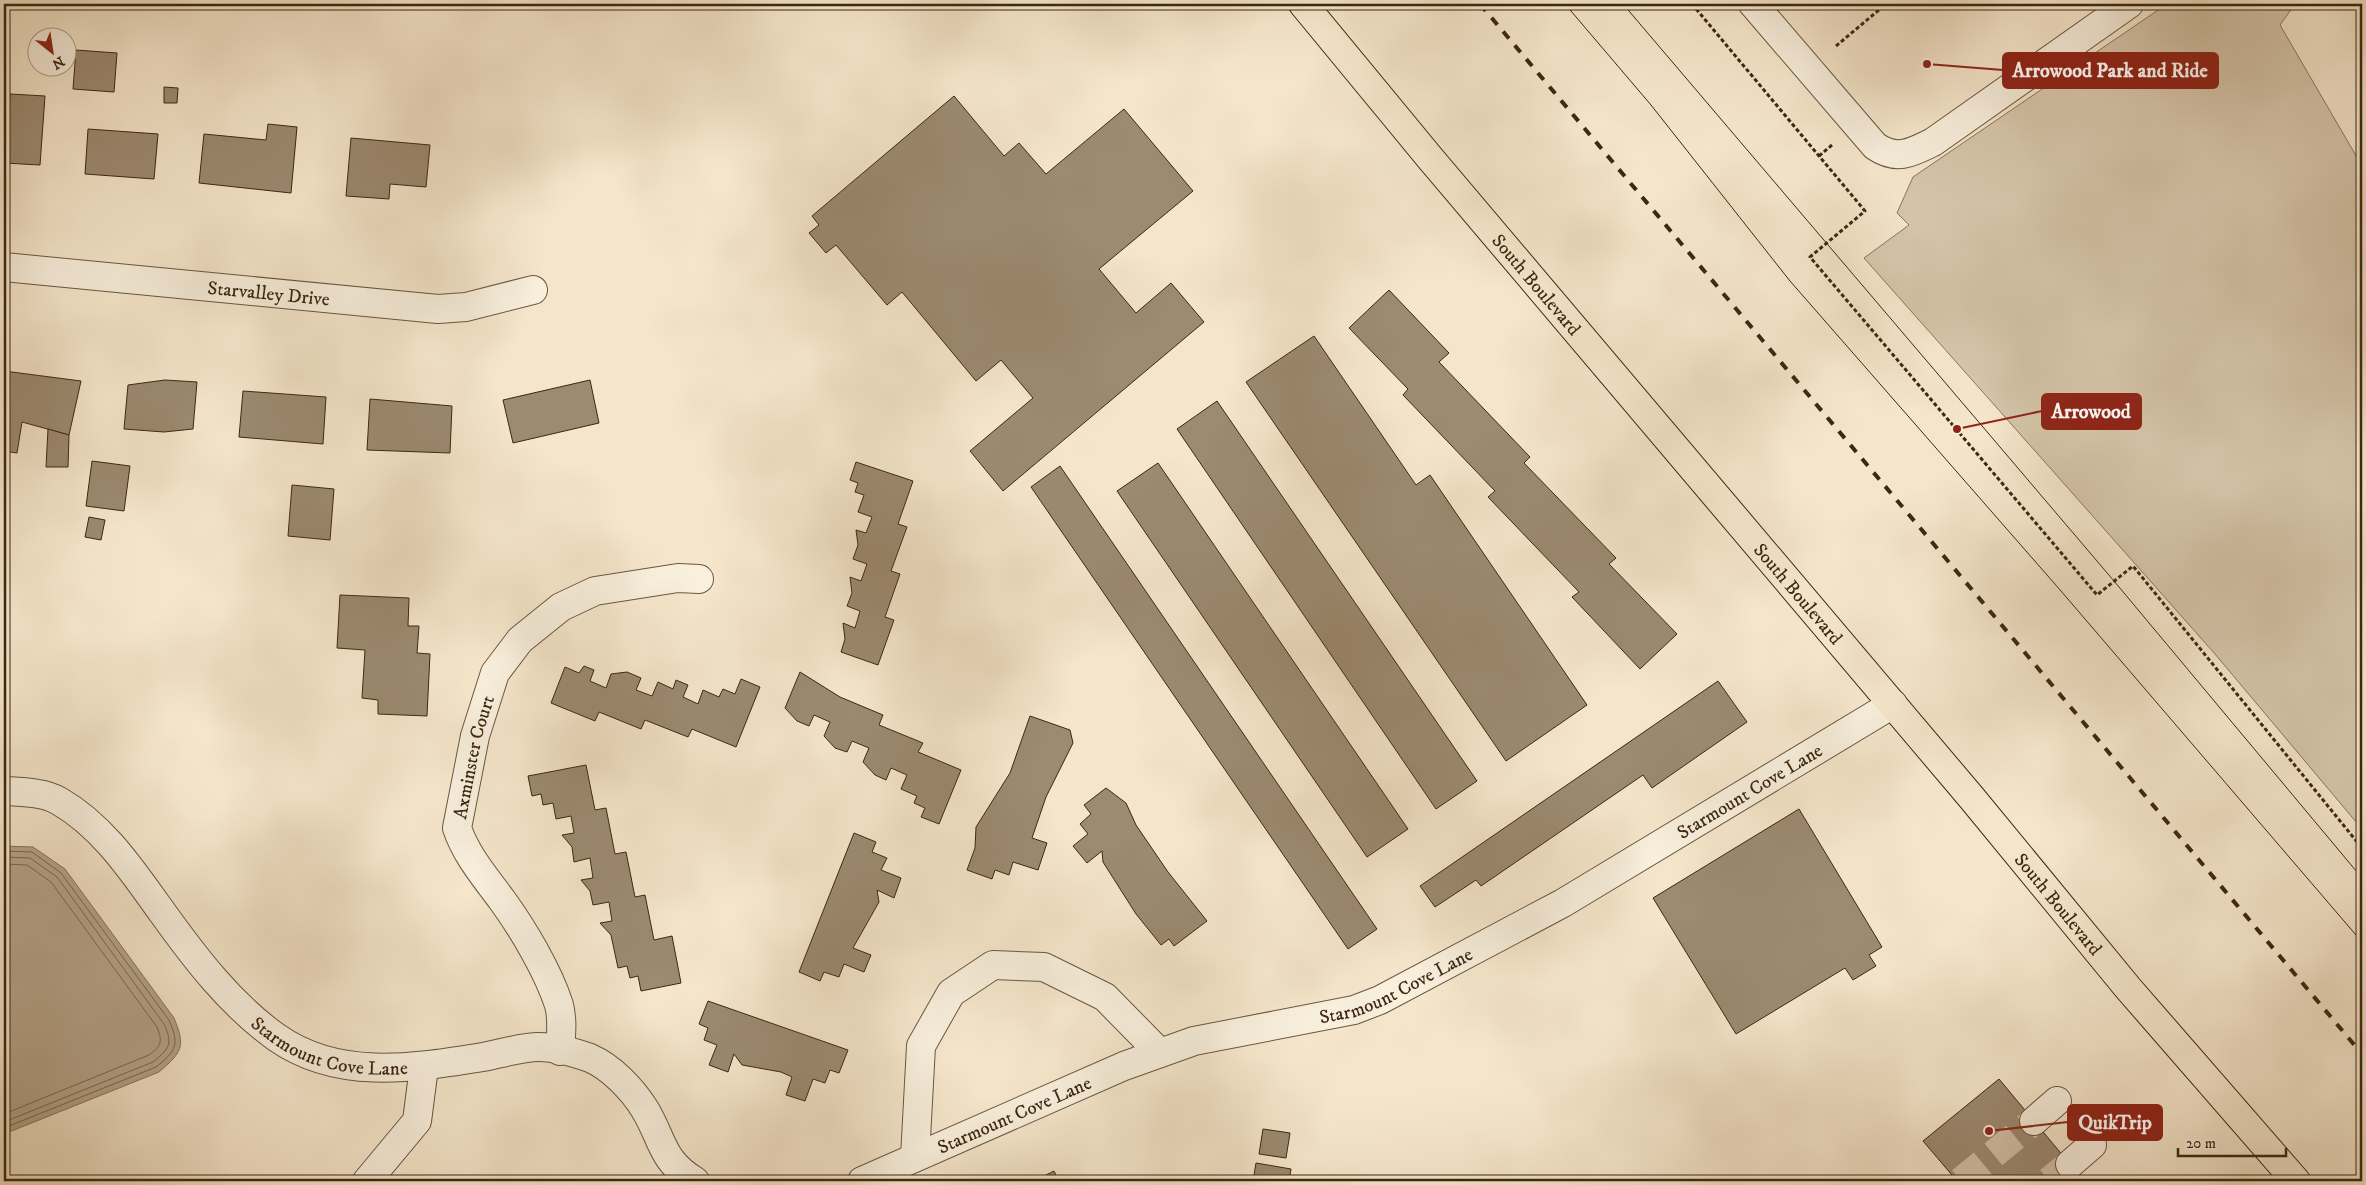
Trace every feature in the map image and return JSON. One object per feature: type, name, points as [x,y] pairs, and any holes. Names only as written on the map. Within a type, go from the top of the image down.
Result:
[{"type":"main road","name":"South Boulevard","points":[[1303,4],[1447,178],[1893,704],[2128,988],[2296,1181]]},
{"type":"street","points":[[1753,4],[1874,146],[1885,153],[1899,155],[1911,153],[1933,142],[2128,4]]},
{"type":"street","name":"Starvalley Drive","points":[[4,267],[438,309],[466,307],[533,290]]},
{"type":"street","name":"Axminster Court","points":[[560,1051],[562,1025],[559,1005],[543,969],[510,912],[476,866],[462,842],[457,828],[475,736],[495,673],[520,640],[561,607],[595,591],[678,578],[699,579]]},
{"type":"street","name":"Starmount Cove Lane","points":[[862,1181],[1124,1066],[1194,1040],[1354,1010],[1380,1000],[1569,900],[1893,704]]},
{"type":"street","name":"Starmount Cove Lane","points":[[4,791],[26,792],[58,800],[84,820],[107,841],[132,869],[188,947],[221,987],[248,1015],[279,1038],[301,1050],[330,1061],[356,1067],[386,1070],[424,1066],[538,1047],[590,1059],[612,1072],[644,1108],[664,1152],[686,1176],[695,1181]]},
{"type":"street","points":[[915,1158],[921,1046],[950,993],[993,965],[1044,967],[1105,996],[1160,1053]]},
{"type":"street","points":[[367,1181],[417,1121],[424,1066]]},
{"type":"street","points":[[2034,1121],[2057,1101]]},
{"type":"street","points":[[2070,1164],[2092,1145]]},
{"type":"path","points":[[1692,4],[1865,211],[1810,257],[2098,595],[2133,566],[2362,848]]},
{"type":"path","points":[[1836,46],[1886,4]]},
{"type":"shaded area","points":[[2167,4],[2295,4],[2280,25],[2362,166],[2362,829],[2215,654],[1864,258],[1909,225],[1897,213],[1913,177]]},
{"type":"water","points":[[4,846],[33,847],[65,869],[174,1018],[181,1043],[177,1054],[159,1072],[4,1134]]},
{"type":"building","points":[[78,50],[117,53],[114,92],[73,89],[74,78],[78,78]]},
{"type":"building","points":[[164,87],[178,88],[177,103],[164,103]]},
{"type":"building","points":[[10,94],[45,96],[40,165],[4,163],[4,110],[9,111]]},
{"type":"building","points":[[954,96],[1004,156],[1019,143],[1046,174],[1124,109],[1193,191],[1099,269],[1136,313],[1171,283],[1204,322],[1003,491],[970,451],[1033,398],[1001,360],[976,381],[902,292],[887,305],[836,245],[826,253],[809,233],[819,225],[812,216]]},
{"type":"building","points":[[268,124],[297,127],[291,193],[199,183],[204,134],[266,140]]},
{"type":"building","points":[[88,129],[158,134],[154,179],[85,174]]},
{"type":"building","points":[[351,138],[430,145],[426,187],[390,184],[389,199],[346,196]]},
{"type":"building","points":[[1389,290],[1449,353],[1439,362],[1530,457],[1524,463],[1616,558],[1609,564],[1677,634],[1640,669],[1572,597],[1579,592],[1488,497],[1495,491],[1403,395],[1408,389],[1349,328]]},
{"type":"building","points":[[1314,336],[1416,485],[1430,475],[1587,705],[1506,761],[1246,382]]},
{"type":"building","points":[[4,371],[81,381],[69,435],[22,422],[17,453],[4,451]]},
{"type":"building","points":[[165,380],[197,382],[193,429],[164,432],[124,429],[128,385]]},
{"type":"building","points":[[590,380],[599,423],[513,443],[503,400]]},
{"type":"building","points":[[243,391],[326,397],[323,444],[239,437]]},
{"type":"building","points":[[370,399],[452,406],[450,453],[367,450]]},
{"type":"building","points":[[1217,401],[1477,781],[1436,809],[1177,429]]},
{"type":"building","points":[[48,429],[69,435],[68,467],[46,467]]},
{"type":"building","points":[[92,461],[130,466],[124,511],[86,506]]},
{"type":"building","points":[[856,462],[913,481],[898,524],[907,527],[891,571],[900,574],[885,617],[894,620],[878,665],[841,652],[845,639],[843,623],[855,628],[860,611],[847,606],[852,593],[850,577],[861,581],[867,564],[853,559],[858,545],[856,530],[866,533],[872,517],[858,512],[864,495],[855,492],[858,483],[850,480]]},
{"type":"building","points":[[1158,463],[1408,829],[1367,857],[1117,491]]},
{"type":"building","points":[[1060,466],[1377,929],[1348,949],[1031,487]]},
{"type":"building","points":[[292,485],[334,489],[330,540],[288,536]]},
{"type":"building","points":[[89,517],[105,520],[101,540],[85,537]]},
{"type":"building","points":[[340,595],[409,598],[408,626],[419,626],[417,653],[430,654],[427,716],[378,714],[378,700],[362,698],[365,650],[337,648]]},
{"type":"building","points":[[584,666],[594,670],[590,681],[606,688],[611,674],[627,672],[641,678],[636,690],[652,696],[658,682],[673,689],[676,680],[688,685],[683,697],[698,704],[703,690],[719,697],[723,689],[735,694],[741,679],[760,687],[736,747],[692,729],[688,737],[645,720],[641,729],[599,712],[595,721],[551,703],[565,667],[579,673]]},
{"type":"building","points":[[800,672],[840,697],[883,715],[879,725],[923,743],[918,752],[961,770],[939,824],[921,817],[925,808],[914,803],[917,796],[901,789],[907,775],[891,768],[886,780],[875,775],[863,762],[869,748],[852,741],[847,752],[835,748],[824,736],[830,722],[814,715],[809,726],[797,721],[785,708]]},
{"type":"building","points":[[1718,681],[1747,722],[1652,788],[1643,775],[1481,886],[1476,880],[1435,907],[1420,886]]},
{"type":"building","points":[[1030,716],[1070,730],[1073,743],[1046,797],[1032,838],[1047,843],[1038,870],[1013,862],[1009,875],[995,870],[992,879],[967,870],[975,848],[976,827],[1010,773]]},
{"type":"building","points":[[586,765],[595,810],[606,808],[615,854],[626,852],[635,897],[645,895],[654,940],[672,936],[681,983],[641,991],[638,976],[630,978],[627,966],[618,968],[611,935],[600,923],[612,921],[609,902],[593,905],[590,891],[581,880],[593,878],[590,858],[574,862],[572,847],[562,835],[574,833],[571,816],[556,819],[553,803],[543,805],[541,794],[532,796],[528,776]]},
{"type":"building","points":[[1106,788],[1126,803],[1136,825],[1168,872],[1207,921],[1174,946],[1169,939],[1161,945],[1136,914],[1103,862],[1102,851],[1087,863],[1073,846],[1088,834],[1080,824],[1091,814],[1084,805]]},
{"type":"building","points":[[1799,809],[1882,947],[1869,955],[1876,966],[1853,980],[1845,968],[1736,1034],[1653,898]]},
{"type":"building","points":[[854,833],[876,842],[872,852],[887,858],[881,870],[901,878],[894,898],[877,890],[879,902],[853,948],[871,955],[864,972],[844,964],[839,977],[824,972],[820,981],[799,972]]},
{"type":"building","points":[[708,1001],[848,1050],[839,1073],[830,1070],[825,1083],[813,1079],[805,1101],[786,1095],[792,1077],[781,1072],[742,1065],[734,1054],[728,1072],[709,1065],[717,1045],[704,1040],[708,1028],[699,1024]]},
{"type":"building","points":[[1999,1079],[2084,1181],[1957,1181],[1923,1141]]},
{"type":"building","points":[[1263,1129],[1290,1133],[1286,1158],[1259,1154]]},
{"type":"building","points":[[1256,1163],[1291,1169],[1289,1181],[1253,1181]]},
{"type":"building","points":[[1054,1171],[1059,1181],[1034,1181]]},
{"type":"tunnel","points":[[1961,1181],[2034,1121]]},
{"type":"tunnel","points":[[2049,1181],[2070,1164]]},
{"type":"tram line","points":[[1565,4],[1651,105],[1790,281],[2061,591],[2362,942]]},
{"type":"tram line","points":[[1623,4],[2114,581],[2362,878]]},
{"type":"railway","points":[[1480,4],[2362,1054]]},
{"type":"place","name":"Arrowood Park and Ride","points":[[1927,64]]},
{"type":"place","name":"Arrowood","points":[[1957,429]]},
{"type":"place","name":"QuikTrip","points":[[1989,1131]]}]
